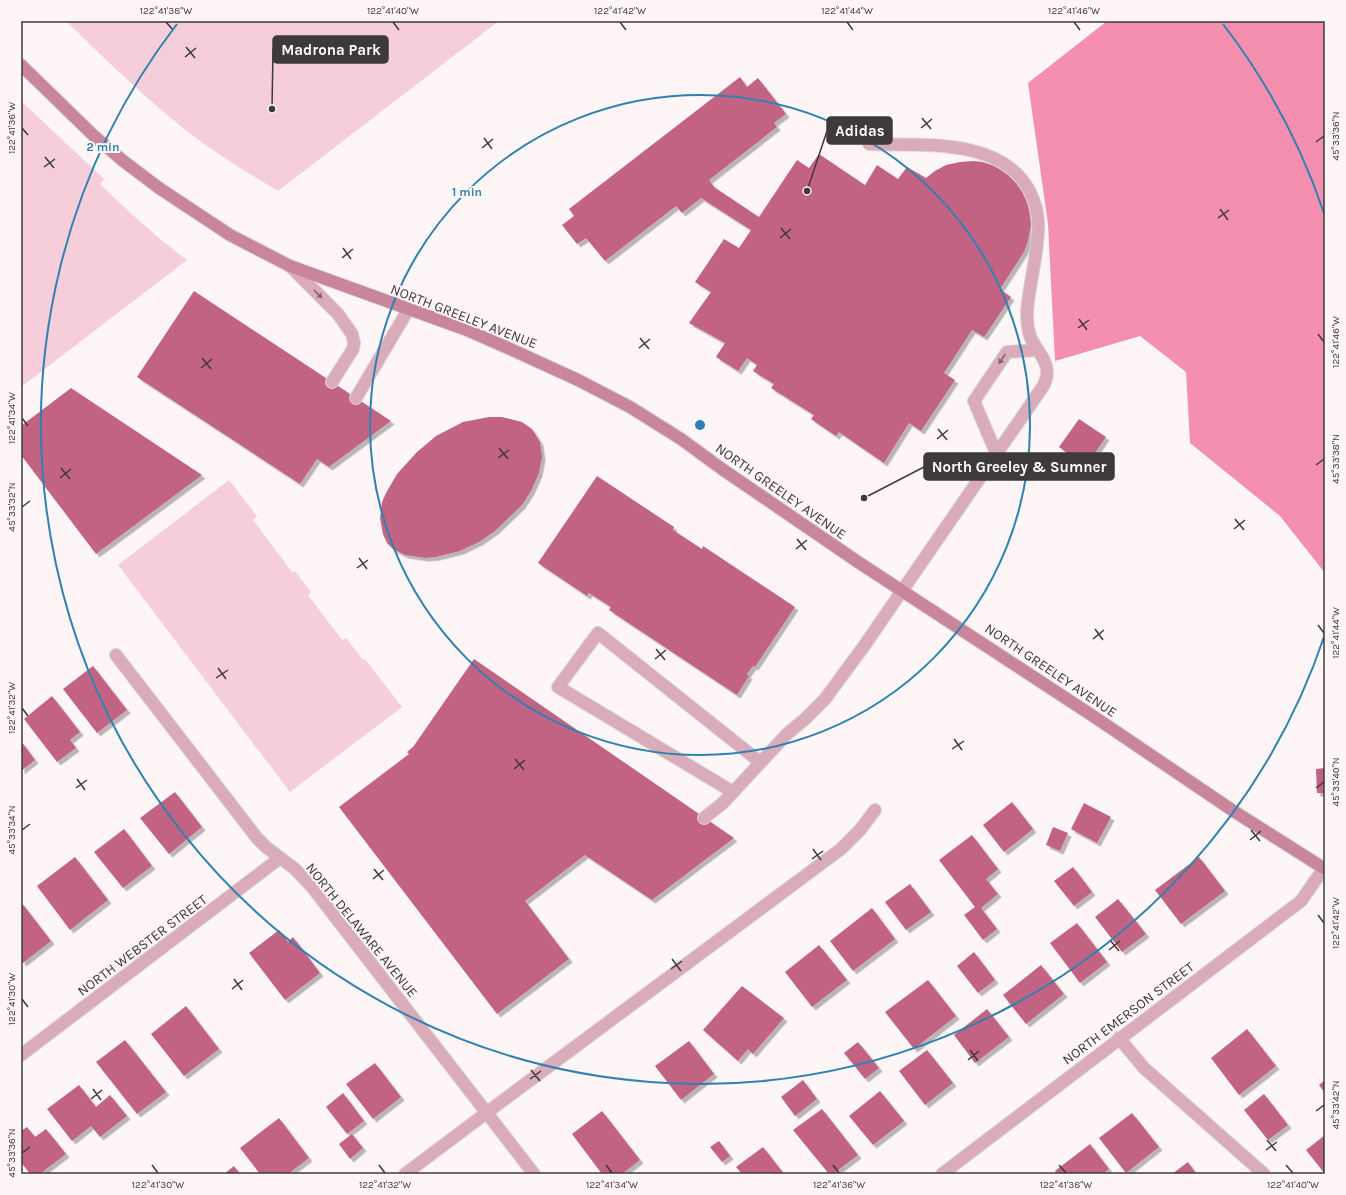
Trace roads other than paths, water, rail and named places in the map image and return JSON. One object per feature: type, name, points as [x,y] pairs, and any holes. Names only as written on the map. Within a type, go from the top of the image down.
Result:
[{"type":"main road","name":"NORTH GREELEY AVENUE","points":[[21,65],[93,135],[159,188],[230,235],[290,266],[466,330],[508,348],[571,377],[630,407],[674,434],[757,494],[858,562],[1235,812],[1324,869]]},
{"type":"street","points":[[704,818],[715,811],[787,734],[825,699],[1044,385],[1048,374],[1044,360],[1030,337],[1027,323],[1038,231],[1037,209],[1025,182],[1017,173],[994,157],[980,153],[948,146],[869,144]]},
{"type":"street","points":[[290,266],[338,314],[352,334],[354,343],[353,349],[332,382]]},
{"type":"street","points":[[356,398],[408,310]]},
{"type":"street","points":[[996,454],[974,401],[1007,352],[1037,350]]},
{"type":"street","points":[[733,792],[558,687],[598,633],[760,762]]},
{"type":"street","name":"NORTH DELAWARE AVENUE","points":[[116,655],[257,838],[266,847],[295,869],[312,887],[534,1174]]},
{"type":"street","points":[[406,1174],[842,849],[860,830],[875,810]]},
{"type":"street","name":"NORTH WEBSTER STREET","points":[[21,1055],[280,858]]},
{"type":"street","name":"NORTH EMERSON STREET","points":[[942,1174],[1300,901],[1324,869]]},
{"type":"street","points":[[1119,1038],[1144,1068],[1264,1174]]},
{"type":"place","name":"Madrona Park","points":[[272,109]]},
{"type":"place","name":"Adidas","points":[[807,191]]},
{"type":"place","name":"North Greeley & Sumner","points":[[864,498]]}]
